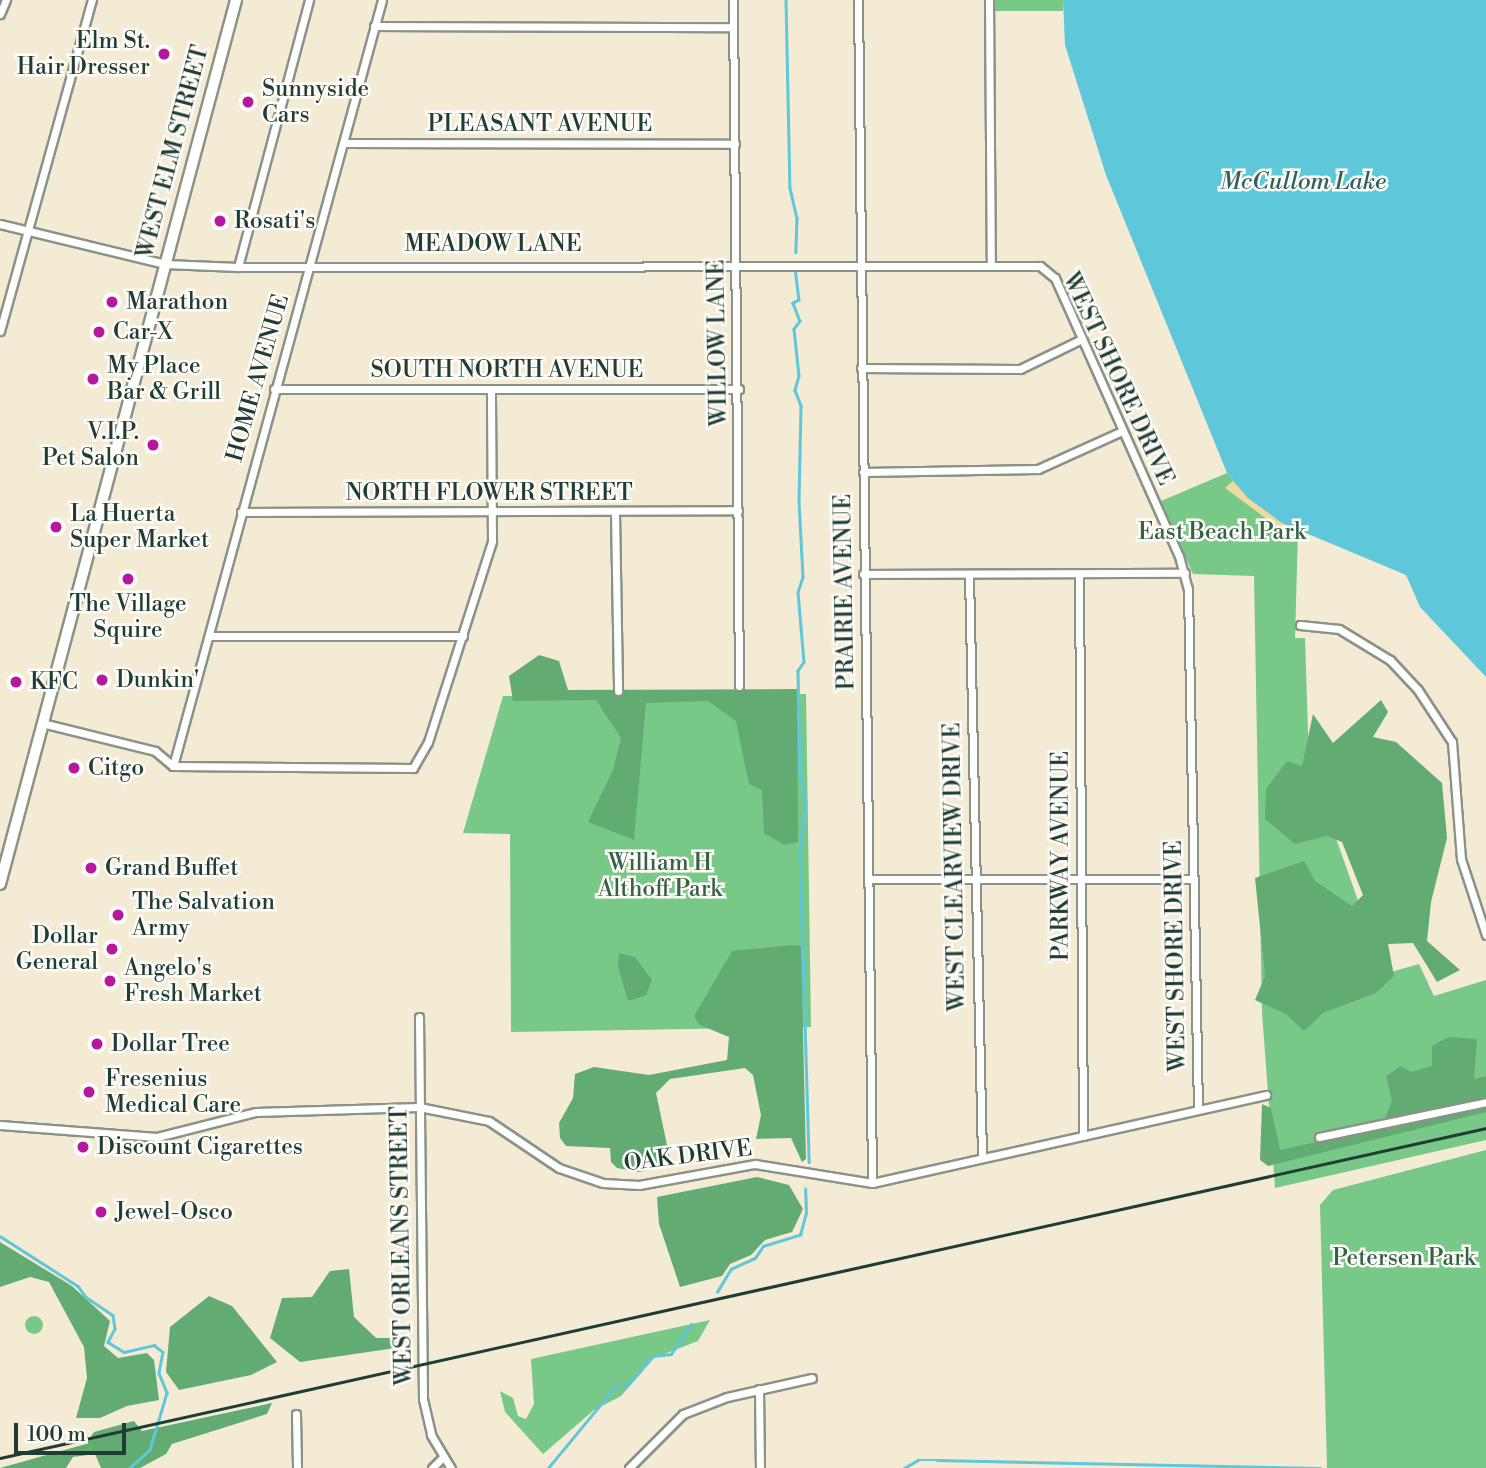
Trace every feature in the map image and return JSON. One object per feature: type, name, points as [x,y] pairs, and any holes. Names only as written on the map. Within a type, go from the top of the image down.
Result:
[{"type":"main road","name":"WEST ELM STREET","points":[[0,884],[46,724],[236,0]]},
{"type":"street","points":[[0,14],[6,0]]},
{"type":"street","points":[[0,331],[92,0]]},
{"type":"street","points":[[238,267],[309,0]]},
{"type":"street","name":"HOME AVENUE","points":[[173,766],[382,0]]},
{"type":"street","name":"WILLOW LANE","points":[[733,0],[739,389],[739,686]]},
{"type":"street","name":"PRAIRIE AVENUE","points":[[858,0],[859,262],[872,1183]]},
{"type":"street","points":[[989,0],[991,262]]},
{"type":"street","points":[[374,26],[733,27]]},
{"type":"street","name":"PLEASANT AVENUE","points":[[345,143],[735,144]]},
{"type":"street","name":"MEADOW LANE","points":[[0,224],[165,264],[238,267],[310,264],[991,262]]},
{"type":"street","name":"WEST SHORE DRIVE","points":[[991,262],[1040,266],[1055,278],[1185,573],[1190,609],[1198,1110]]},
{"type":"street","points":[[861,368],[1020,369],[1082,339]]},
{"type":"street","name":"SOUTH NORTH AVENUE","points":[[274,388],[739,389]]},
{"type":"street","points":[[46,724],[155,751],[173,766],[413,768],[428,741],[492,541],[491,389]]},
{"type":"street","points":[[863,472],[1038,469],[1122,431]]},
{"type":"street","name":"NORTH FLOWER STREET","points":[[241,512],[615,513],[738,510]]},
{"type":"street","points":[[615,513],[618,691]]},
{"type":"street","points":[[863,574],[1185,573]]},
{"type":"street","name":"WEST CLEARVIEW DRIVE","points":[[969,575],[982,1157]]},
{"type":"street","name":"PARKWAY AVENUE","points":[[1079,575],[1083,1136]]},
{"type":"street","points":[[1300,625],[1339,629],[1390,660],[1418,690],[1452,742],[1461,859],[1486,935]]},
{"type":"street","points":[[209,636],[463,636]]},
{"type":"street","points":[[868,878],[1193,879]]},
{"type":"street","name":"WEST ORLEANS STREET","points":[[419,1017],[423,1399],[442,1458],[451,1468]]},
{"type":"street","name":"OAK DRIVE","points":[[0,1125],[157,1137],[256,1112],[419,1107],[489,1121],[559,1168],[603,1183],[639,1185],[755,1164],[872,1183],[1266,1096]]},
{"type":"street","points":[[1319,1138],[1486,1102]]},
{"type":"street","points":[[629,1468],[683,1414],[759,1389],[812,1378]]},
{"type":"street","points":[[759,1389],[760,1468]]},
{"type":"street","points":[[296,1414],[297,1468]]},
{"type":"street","points":[[432,1468],[442,1458]]},
{"type":"green space","points":[[995,0],[1063,0],[1063,11],[995,11]]},
{"type":"green space","name":"East Beach Park","points":[[1227,473],[1248,498],[1298,531],[1295,638],[1305,638],[1309,762],[1384,974],[1419,964],[1434,996],[1486,980],[1486,1140],[1275,1188],[1262,1012],[1254,576],[1193,574],[1161,501]]},
{"type":"green space","points":[[539,655],[559,661],[568,690],[797,689],[798,842],[784,845],[764,833],[762,790],[749,784],[736,721],[708,701],[646,703],[634,840],[588,822],[613,770],[621,738],[596,700],[513,701],[509,676]]},
{"type":"green space","name":"William H Althoff Park","points":[[806,694],[811,1027],[511,1032],[510,834],[463,833],[503,696]]},
{"type":"green space","points":[[1381,700],[1388,712],[1373,737],[1396,742],[1442,783],[1447,838],[1431,902],[1427,941],[1460,970],[1437,982],[1413,943],[1388,944],[1394,976],[1376,993],[1323,1013],[1304,1031],[1286,1014],[1255,1000],[1265,976],[1255,878],[1304,861],[1315,881],[1352,906],[1363,895],[1342,842],[1327,836],[1295,844],[1265,819],[1266,789],[1287,761],[1302,766],[1313,714],[1333,743]]},
{"type":"green space","points":[[801,946],[806,1159],[802,1162],[791,1138],[756,1139],[761,1115],[753,1075],[745,1068],[670,1079],[656,1093],[671,1164],[639,1172],[617,1168],[611,1162],[610,1148],[566,1146],[560,1138],[559,1123],[573,1098],[575,1074],[594,1067],[649,1075],[727,1060],[729,1037],[700,1025],[694,1016],[732,951]]},
{"type":"green space","points":[[619,953],[635,957],[652,980],[646,995],[628,1001],[618,967]]},
{"type":"green space","points":[[1448,1037],[1477,1039],[1474,1079],[1486,1076],[1486,1112],[1268,1166],[1260,1160],[1262,1104],[1271,1108],[1280,1150],[1381,1128],[1392,1101],[1386,1076],[1401,1066],[1411,1072],[1432,1066],[1432,1046]]},
{"type":"green space","name":"Petersen Park","points":[[1486,1150],[1486,1468],[1327,1468],[1320,1205],[1333,1190]]},
{"type":"green space","points":[[757,1177],[789,1185],[803,1209],[792,1232],[765,1240],[751,1255],[730,1264],[722,1276],[680,1287],[659,1224],[657,1197]]},
{"type":"green space","points":[[0,1242],[72,1286],[110,1321],[104,1346],[118,1358],[147,1353],[154,1360],[159,1400],[127,1406],[100,1418],[76,1418],[87,1378],[84,1347],[49,1282],[30,1277],[0,1287]]},
{"type":"green space","points":[[349,1269],[354,1317],[376,1338],[404,1338],[402,1347],[300,1362],[270,1338],[282,1298],[312,1297],[330,1271]]},
{"type":"green space","points":[[209,1296],[232,1306],[277,1362],[251,1375],[179,1390],[166,1372],[170,1327]]},
{"type":"green space","points":[[30,1316],[38,1316],[43,1325],[41,1332],[30,1334],[25,1329],[25,1321]]},
{"type":"green space","points":[[710,1320],[698,1341],[654,1358],[621,1396],[594,1410],[543,1454],[505,1412],[500,1391],[513,1398],[518,1416],[526,1419],[534,1404],[531,1359]]},
{"type":"green space","points":[[272,1403],[267,1414],[172,1444],[166,1454],[140,1468],[101,1468],[95,1454],[73,1457],[66,1468],[0,1468],[86,1444],[94,1432],[134,1421],[142,1431]]},
{"type":"sand","points":[[1233,481],[1248,498],[1298,531],[1295,540],[1225,488]]},
{"type":"water","name":"McCullom Lake","points":[[1063,0],[1486,0],[1486,677],[1420,607],[1406,575],[1282,523],[1248,498],[1227,473],[1106,175],[1065,45]]},
{"type":"waterway","points":[[786,0],[790,188],[797,218],[796,252]]},
{"type":"waterway","points":[[795,268],[799,300],[793,303],[800,321],[794,329],[799,376],[795,390],[801,406],[799,501],[803,577],[798,592],[804,662],[798,671],[800,773],[806,801],[800,853],[809,1162]]},
{"type":"waterway","points":[[717,1292],[731,1269],[755,1258],[763,1246],[800,1235],[806,1213],[805,1189]]},
{"type":"waterway","points":[[0,1236],[78,1286],[86,1297],[113,1315],[115,1329],[108,1342],[124,1352],[154,1345],[163,1352],[159,1373],[167,1393],[150,1450],[130,1468]]},
{"type":"waterway","points":[[548,1468],[615,1387],[626,1387],[653,1356],[671,1354],[691,1324]]},
{"type":"waterway","points":[[904,1468],[918,1460],[1320,1468]]},
{"type":"railway","points":[[0,1458],[1486,1128]]},
{"type":"place","name":"Elm St. Hair Dresser","points":[[164,54]]},
{"type":"place","name":"Sunnyside Cars","points":[[248,102]]},
{"type":"place","name":"Rosati's","points":[[220,221]]},
{"type":"place","name":"Marathon","points":[[112,302]]},
{"type":"place","name":"Car-X","points":[[99,332]]},
{"type":"place","name":"My Place Bar & Grill","points":[[93,379]]},
{"type":"place","name":"V.I.P. Pet Salon","points":[[153,445]]},
{"type":"place","name":"La Huerta Super Market","points":[[56,527]]},
{"type":"place","name":"The Village Squire","points":[[128,579]]},
{"type":"place","name":"Dunkin'","points":[[102,680]]},
{"type":"place","name":"KFC","points":[[16,682]]},
{"type":"place","name":"Citgo","points":[[74,768]]},
{"type":"place","name":"Grand Buffet","points":[[91,868]]},
{"type":"place","name":"The Salvation Army","points":[[118,915]]},
{"type":"place","name":"Dollar General","points":[[112,949]]},
{"type":"place","name":"Angelo's Fresh Market","points":[[110,981]]},
{"type":"place","name":"Dollar Tree","points":[[97,1044]]},
{"type":"place","name":"Fresenius Medical Care","points":[[89,1092]]},
{"type":"place","name":"Discount Cigarettes","points":[[83,1147]]},
{"type":"place","name":"Jewel-Osco","points":[[101,1212]]}]
